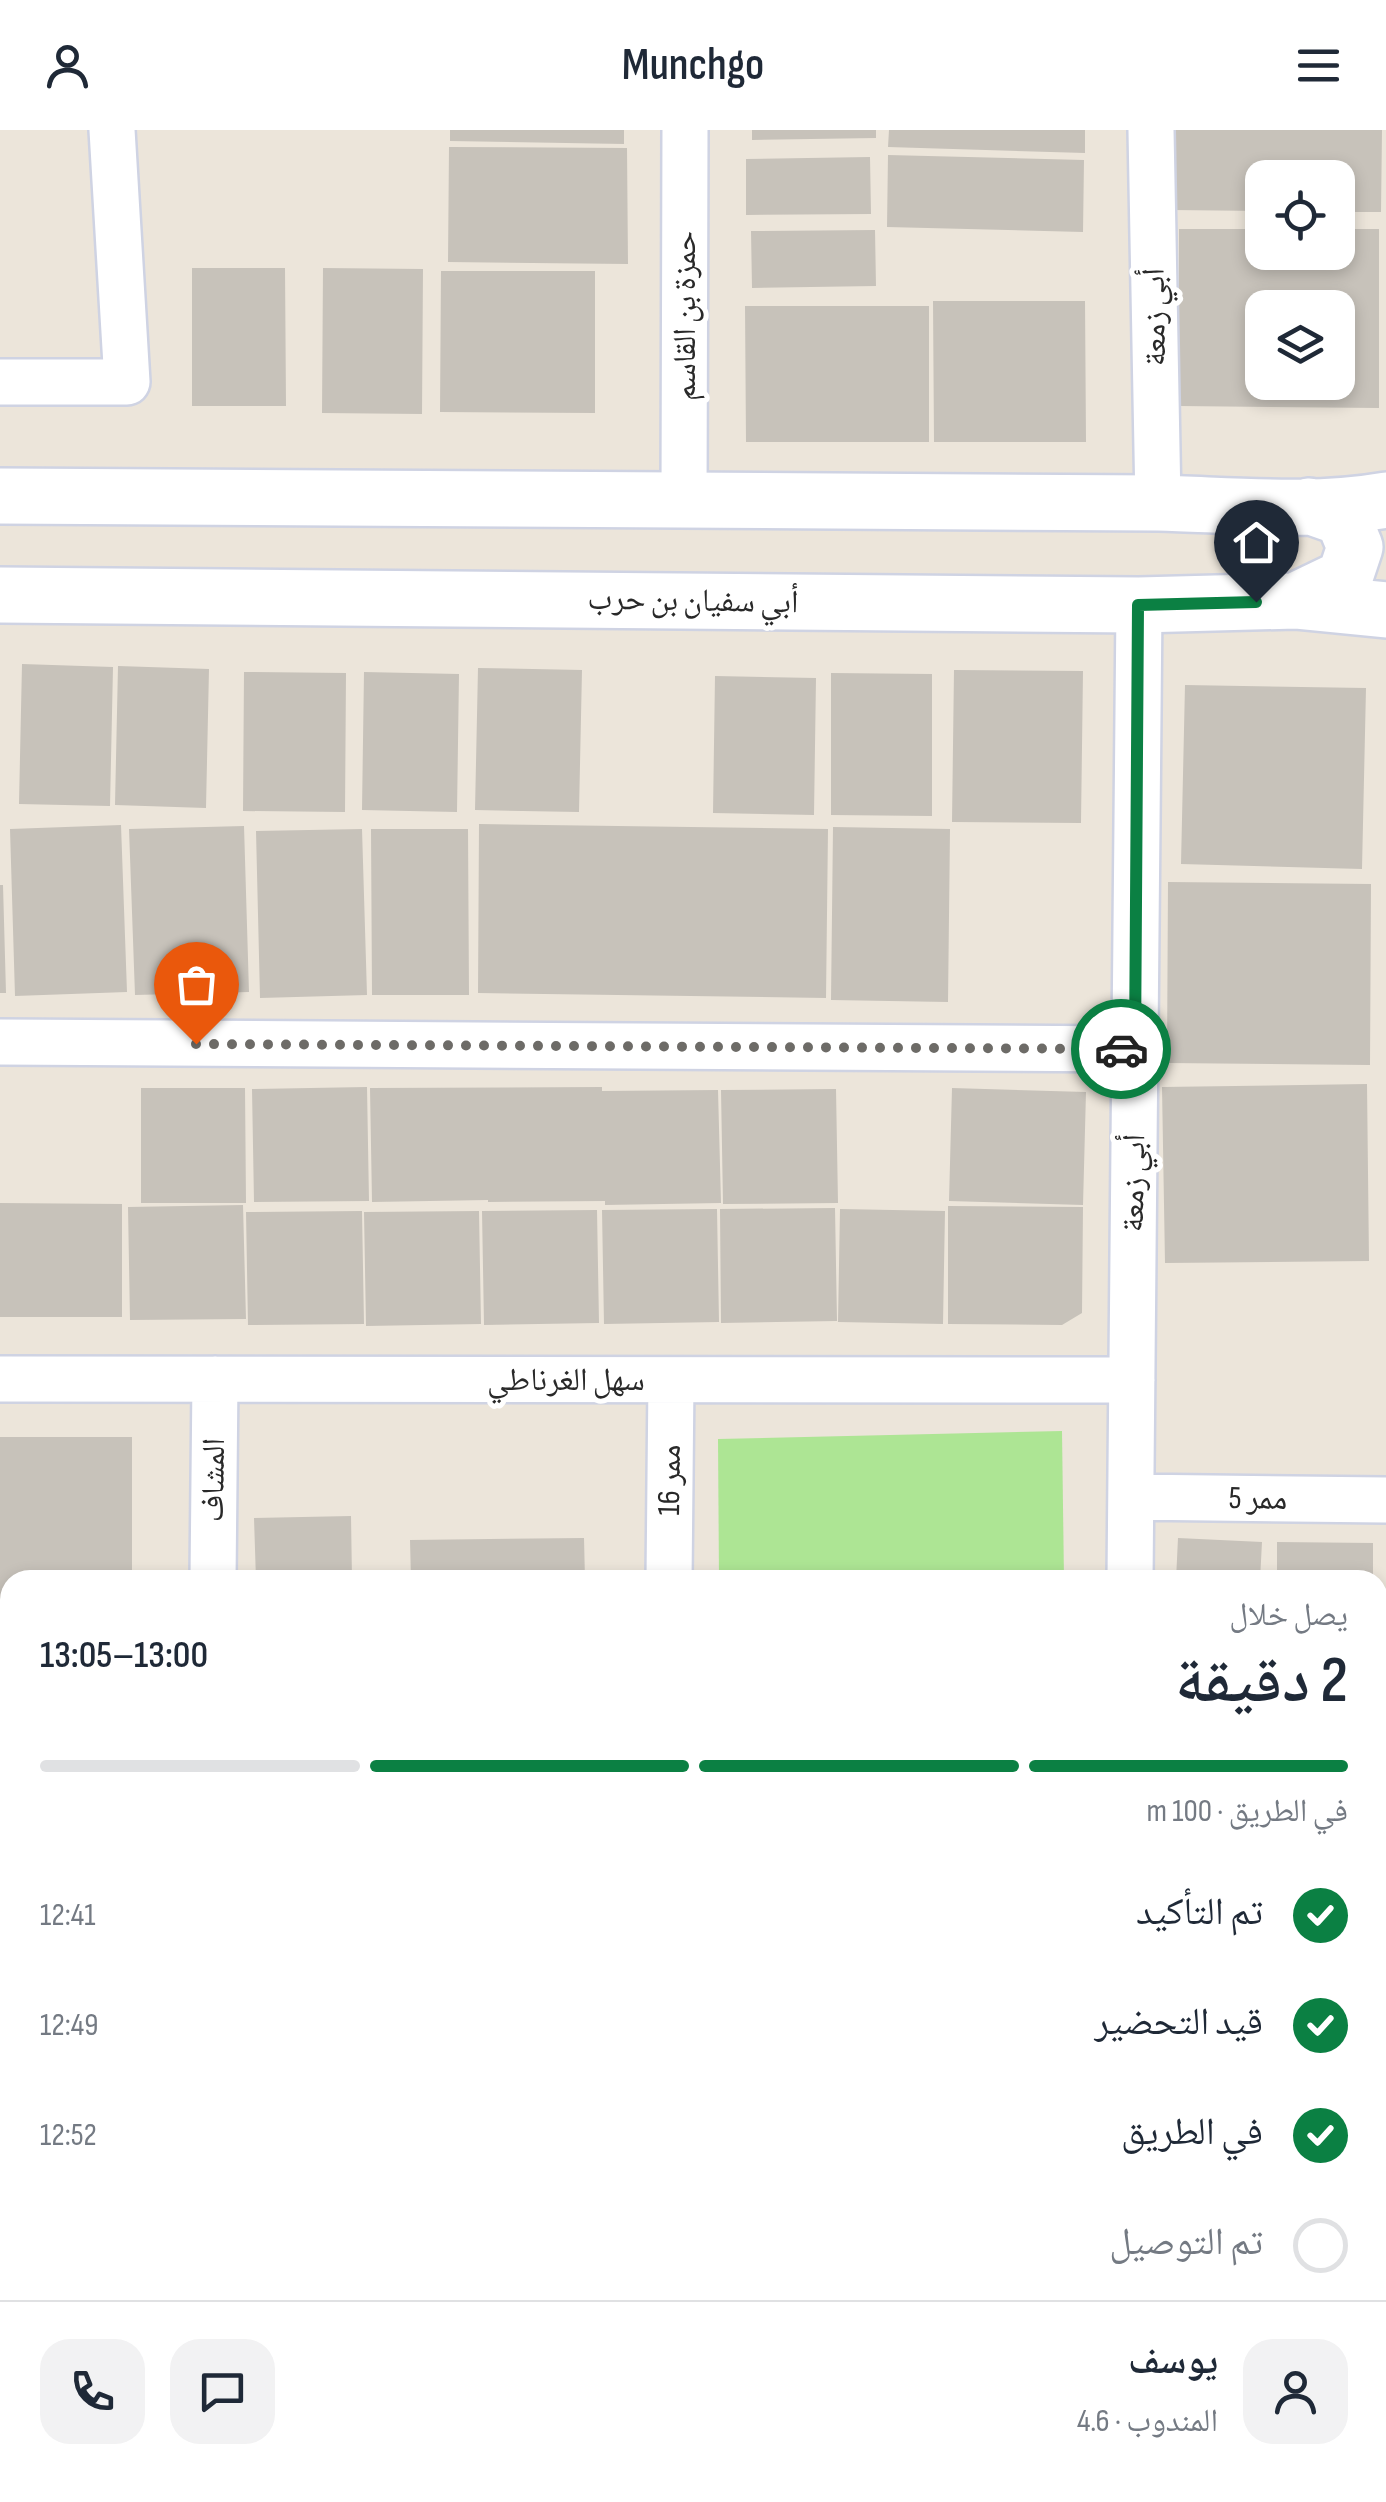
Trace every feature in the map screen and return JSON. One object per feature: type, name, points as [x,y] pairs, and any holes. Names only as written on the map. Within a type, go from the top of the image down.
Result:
[{"type":"street","points":[[0,382],[126,382],[112,130]]},
{"type":"street","name":"حمزة بن القاسم","points":[[684,501],[685,130]]},
{"type":"street","name":"أبي زمعة","points":[[1152,130],[1158,503]]},
{"type":"street","points":[[0,496],[1308,506],[1386,500]]},
{"type":"street","points":[[1296,601],[1345,578],[1355,547],[1343,518],[1308,506]]},
{"type":"street","name":"أبي سفيان بن حرب","points":[[0,595],[1138,605],[1296,601],[1386,610]]},
{"type":"street","name":"أبي زمعة","points":[[1130,1570],[1138,605]]},
{"type":"street","points":[[0,1042],[1135,1050]]},
{"type":"street","name":"سهل الغرناطي","points":[[0,1379],[1132,1380]]},
{"type":"street","name":"المشاف","points":[[213,1570],[215,1380]]},
{"type":"street","name":"ممر 16","points":[[670,1570],[671,1380]]},
{"type":"street","name":"ممر 5","points":[[1131,1497],[1386,1500]]},
{"type":"green space","points":[[1062,1431],[1064,1570],[719,1570],[718,1439]]},
{"type":"building","points":[[450,130],[624,130],[624,144],[450,141]]},
{"type":"building","points":[[752,130],[876,130],[876,138],[752,140]]},
{"type":"building","points":[[889,130],[1085,130],[1085,153],[888,147]]},
{"type":"building","points":[[1172,130],[1382,130],[1381,212],[1355,212],[1355,160],[1245,160],[1245,211],[1172,210]]},
{"type":"building","points":[[449,147],[627,148],[628,264],[448,262]]},
{"type":"building","points":[[888,155],[1084,160],[1083,232],[887,227]]},
{"type":"building","points":[[870,157],[871,214],[746,215],[746,159]]},
{"type":"building","points":[[1179,229],[1245,229],[1245,270],[1355,270],[1355,229],[1379,229],[1379,408],[1179,406]]},
{"type":"building","points":[[875,230],[876,286],[752,288],[751,231]]},
{"type":"building","points":[[192,268],[285,268],[286,406],[192,406]]},
{"type":"building","points":[[323,268],[423,269],[422,414],[322,413]]},
{"type":"building","points":[[441,271],[595,271],[595,413],[440,412]]},
{"type":"building","points":[[933,301],[1085,301],[1086,442],[934,442]]},
{"type":"building","points":[[745,306],[929,306],[929,442],[746,442]]},
{"type":"building","points":[[22,664],[113,667],[110,806],[19,804]]},
{"type":"building","points":[[118,666],[209,669],[206,808],[115,805]]},
{"type":"building","points":[[478,668],[582,670],[579,812],[475,810]]},
{"type":"building","points":[[954,670],[1083,671],[1081,823],[952,822]]},
{"type":"building","points":[[244,672],[346,673],[345,812],[243,811]]},
{"type":"building","points":[[364,672],[459,674],[457,812],[362,810]]},
{"type":"building","points":[[831,673],[932,674],[932,816],[831,815]]},
{"type":"building","points":[[715,676],[816,678],[814,815],[713,813]]},
{"type":"building","points":[[1185,685],[1366,688],[1362,869],[1181,864]]},
{"type":"building","points":[[479,824],[828,829],[826,998],[478,993]]},
{"type":"building","points":[[121,825],[127,992],[15,996],[10,829]]},
{"type":"building","points":[[244,826],[249,992],[135,995],[129,829]]},
{"type":"building","points":[[833,827],[950,829],[948,1002],[831,1000]]},
{"type":"building","points":[[362,829],[367,995],[260,998],[256,831]]},
{"type":"building","points":[[371,829],[468,829],[469,995],[372,995]]},
{"type":"building","points":[[1168,882],[1371,884],[1370,1065],[1167,1063]]},
{"type":"building","points":[[3,885],[6,993],[0,993]]},
{"type":"building","points":[[1367,1084],[1369,1261],[1165,1263],[1162,1087]]},
{"type":"building","points":[[367,1087],[369,1201],[254,1202],[252,1089]]},
{"type":"building","points":[[602,1087],[602,1091],[718,1090],[721,1203],[372,1202],[370,1088]]},
{"type":"building","points":[[141,1088],[245,1088],[246,1203],[141,1203]]},
{"type":"building","points":[[952,1088],[1086,1092],[1083,1205],[949,1201]]},
{"type":"building","points":[[836,1089],[838,1203],[723,1204],[721,1090]]},
{"type":"building","points":[[0,1203],[122,1204],[122,1317],[0,1317]]},
{"type":"building","points":[[243,1205],[246,1319],[130,1320],[128,1207]]},
{"type":"building","points":[[948,1206],[1083,1207],[1082,1313],[1062,1325],[948,1324]]},
{"type":"building","points":[[835,1208],[837,1321],[721,1323],[720,1209]]},
{"type":"building","points":[[717,1209],[719,1322],[604,1324],[602,1210]]},
{"type":"building","points":[[840,1209],[945,1211],[943,1324],[838,1322]]},
{"type":"building","points":[[597,1210],[599,1323],[484,1325],[482,1211]]},
{"type":"building","points":[[362,1211],[364,1324],[248,1325],[246,1212]]},
{"type":"building","points":[[479,1211],[481,1324],[366,1326],[364,1212]]},
{"type":"building","points":[[0,1437],[132,1437],[132,1570],[0,1570]]},
{"type":"building","points":[[351,1516],[352,1570],[256,1570],[254,1518]]},
{"type":"building","points":[[584,1538],[585,1570],[411,1570],[410,1540]]},
{"type":"building","points":[[1178,1538],[1262,1542],[1261,1570],[1176,1570]]},
{"type":"building","points":[[1277,1542],[1373,1543],[1373,1570],[1277,1570]]},
{"type":"way so far","points":[[196,1044],[1121,1049]]},
{"type":"route","points":[[1121,1049],[1135,1050],[1138,605],[1256,602]]}]
